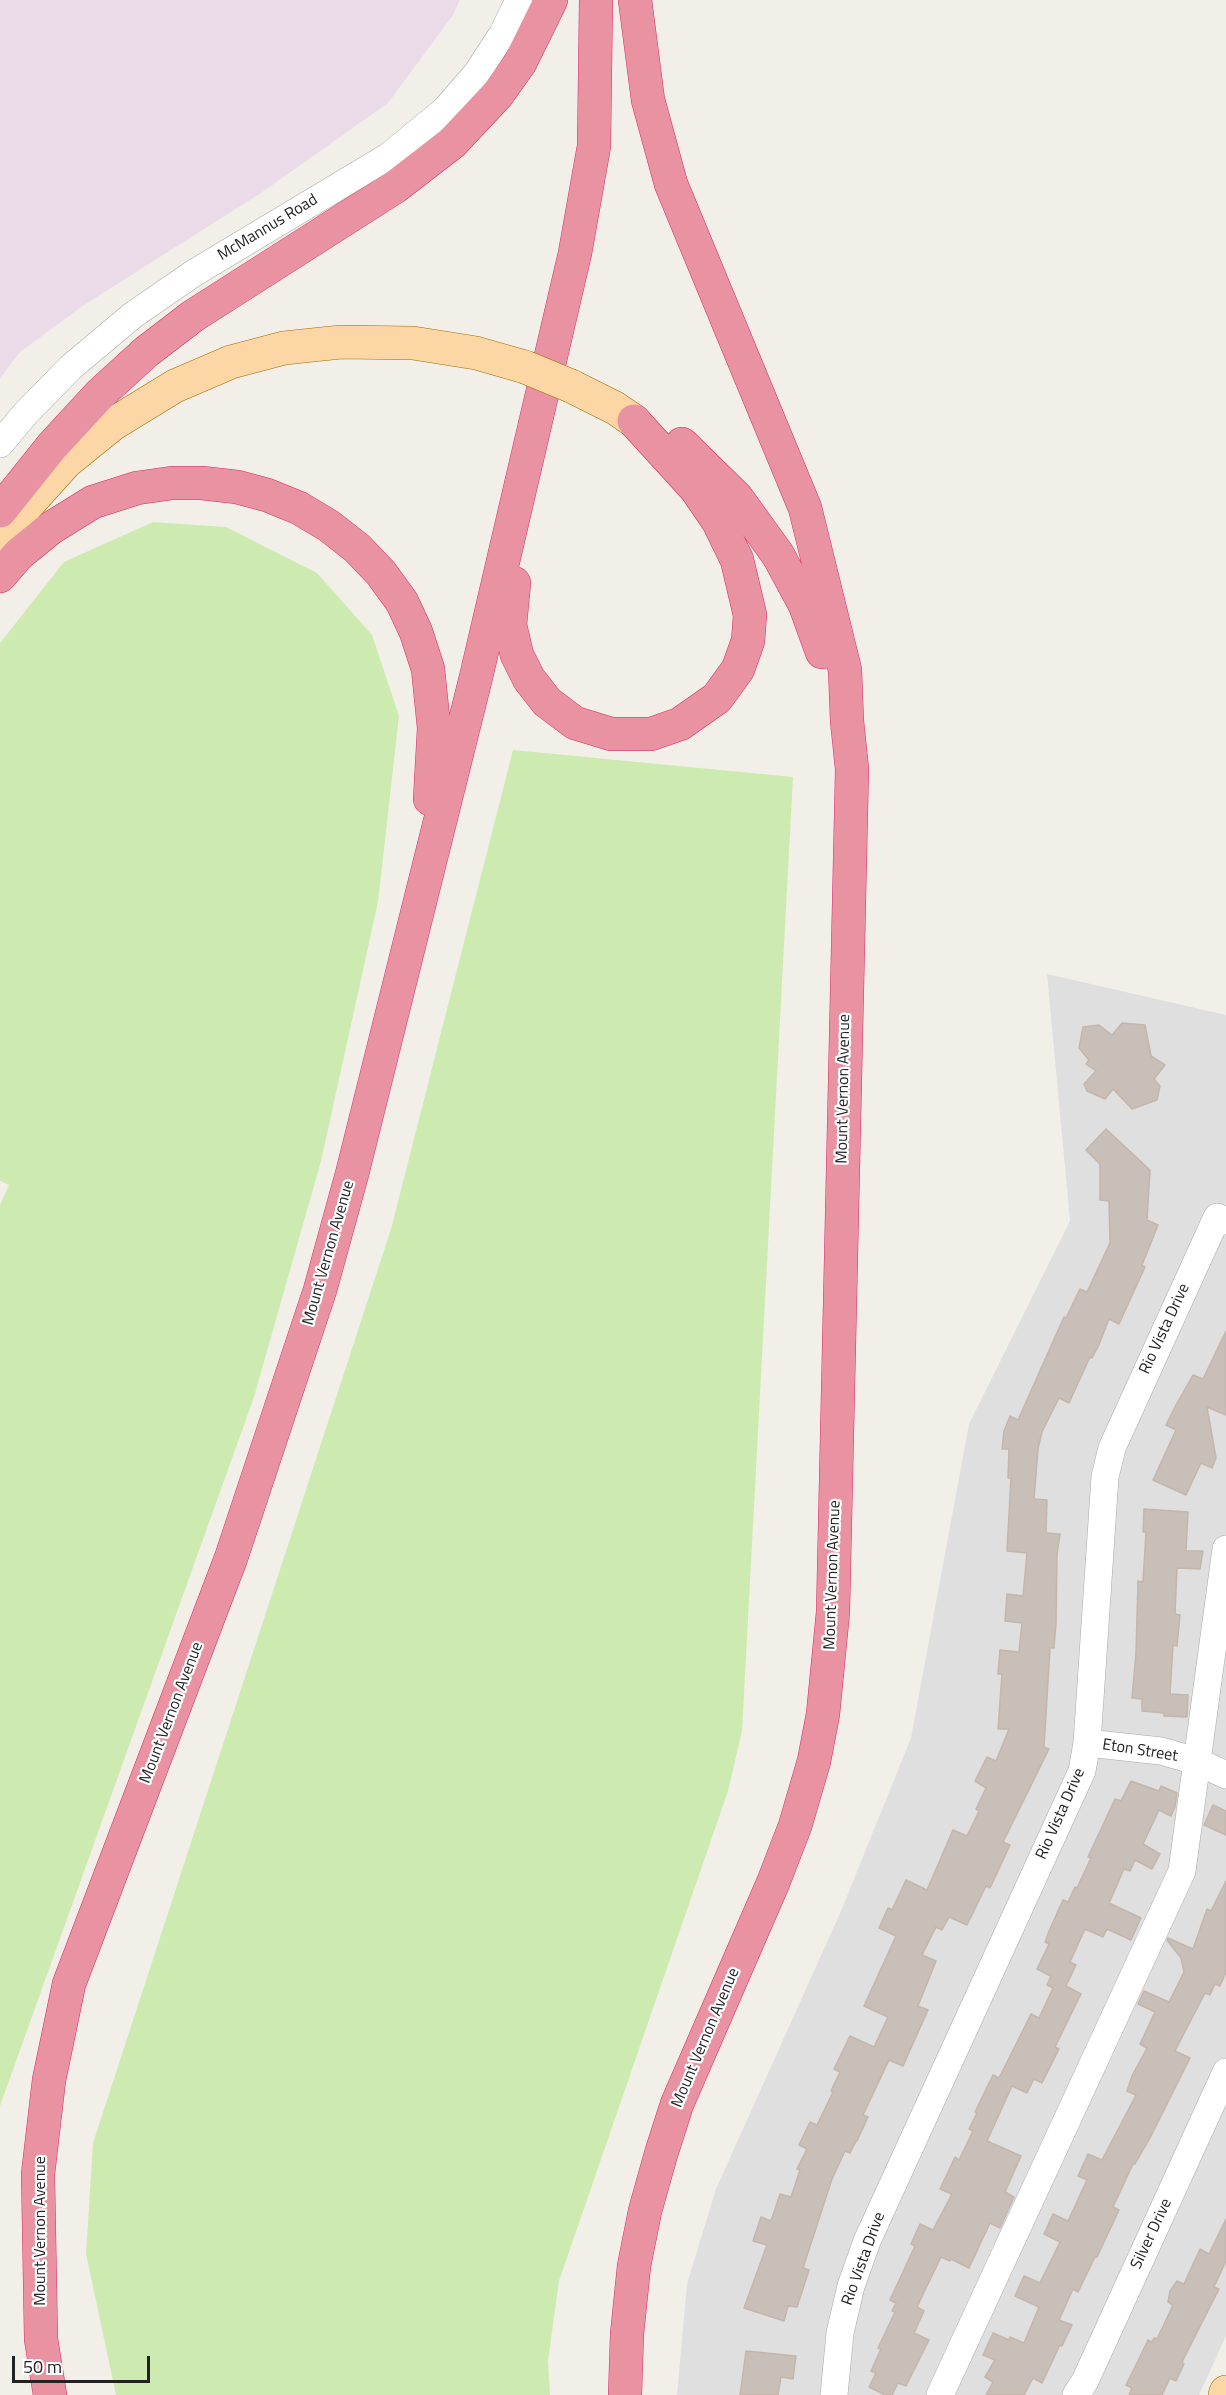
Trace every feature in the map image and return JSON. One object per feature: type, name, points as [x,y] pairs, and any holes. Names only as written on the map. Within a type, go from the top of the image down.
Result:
[{"type":"highway","points":[[0,511],[52,446],[100,394],[146,352],[193,316],[395,187],[452,143],[498,94],[520,63],[551,0]]},
{"type":"highway","points":[[384,1042],[476,677],[575,253],[594,146],[596,0]]},
{"type":"highway","points":[[619,0],[617,98],[610,173],[514,587],[510,625],[517,655],[529,679],[547,702],[575,723],[610,734],[651,734],[680,724],[717,698],[738,669],[748,641],[750,615],[737,560],[718,521],[696,489],[634,421]]},
{"type":"highway","points":[[635,0],[648,100],[671,184],[805,508],[845,670],[846,721]]},
{"type":"highway","points":[[634,421],[678,440],[737,498],[778,555],[805,605],[846,721]]},
{"type":"highway","points":[[0,576],[19,554],[51,528],[93,502],[137,488],[172,483],[202,483],[237,487],[267,495],[299,508],[330,526],[357,548],[381,573],[402,602],[416,632],[428,669],[434,728],[427,837],[384,1042]]},
{"type":"highway","name":"Mount Vernon Avenue","points":[[625,2395],[627,2334],[634,2266],[645,2211],[661,2154],[694,2061],[773,1883],[795,1826],[814,1761],[823,1714],[833,1612],[852,769],[846,721]]},
{"type":"highway","name":"Mount Vernon Avenue","points":[[50,2395],[41,2339],[38,2174],[49,2080],[69,1984],[231,1558],[320,1290],[352,1174],[384,1042]]},
{"type":"main road","points":[[0,544],[20,513],[66,462],[113,424],[175,386],[231,362],[284,348],[340,342],[413,343],[477,353],[572,386],[615,408],[634,421]]},
{"type":"street","name":"McMannus Road","points":[[0,444],[25,414],[71,367],[133,315],[194,273],[389,156],[445,110],[477,73],[503,33],[519,0]]},
{"type":"street","name":"Rio Vista Drive","points":[[834,2395],[840,2333],[851,2286],[867,2241],[1082,1771],[1087,1743],[1105,1477],[1112,1448],[1221,1219]]},
{"type":"street","points":[[940,2395],[1182,1871],[1226,1550]]},
{"type":"street","name":"Eton Street","points":[[1087,1743],[1161,1750],[1196,1761],[1226,1775]]},
{"type":"street","name":"Silver Drive","points":[[1076,2395],[1085,2380],[1226,2073]]},
{"type":"shaded area","points":[[0,0],[460,0],[453,15],[388,103],[261,193],[84,305],[20,352],[0,378]]},
{"type":"shaded area","points":[[1047,974],[1226,1015],[1226,2336],[1199,2395],[677,2395],[687,2284],[716,2189],[841,1911],[911,1738],[969,1424],[1070,1221]]},
{"type":"green space","points":[[153,522],[226,527],[317,573],[372,635],[399,716],[378,902],[321,1161],[254,1397],[0,2106],[0,1205],[9,1185],[0,1181],[0,643],[64,562]]},
{"type":"green space","points":[[513,750],[793,777],[742,1731],[728,1791],[559,2281],[548,2361],[550,2395],[116,2395],[86,2254],[93,2143],[391,1229]]},
{"type":"building","points":[[1122,1023],[1145,1025],[1151,1056],[1165,1065],[1154,1079],[1160,1086],[1157,1100],[1132,1109],[1113,1089],[1105,1099],[1087,1091],[1084,1084],[1096,1071],[1086,1064],[1089,1060],[1079,1048],[1083,1027],[1099,1025],[1112,1035]]},
{"type":"building","points":[[1106,1129],[1150,1170],[1147,1220],[1158,1225],[1142,1265],[1145,1267],[1119,1324],[1109,1319],[1098,1347],[1092,1358],[1090,1357],[1069,1403],[1059,1398],[1042,1432],[1038,1449],[1034,1499],[1047,1500],[1046,1533],[1060,1534],[1057,1555],[1056,1623],[1054,1648],[1050,1648],[1044,1747],[1049,1749],[1003,1842],[1010,1845],[990,1888],[986,1886],[967,1925],[949,1917],[942,1930],[936,1927],[922,1955],[936,1961],[918,2006],[928,2010],[903,2066],[889,2060],[863,2115],[868,2117],[857,2141],[850,2153],[845,2151],[832,2179],[803,2268],[809,2270],[797,2307],[788,2306],[784,2321],[744,2308],[767,2245],[753,2241],[761,2217],[771,2221],[780,2194],[791,2197],[800,2170],[797,2169],[807,2149],[799,2145],[810,2122],[817,2125],[833,2092],[831,2091],[840,2072],[834,2069],[850,2036],[874,2047],[888,2017],[864,2006],[896,1936],[879,1928],[888,1908],[892,1910],[906,1880],[927,1890],[953,1830],[967,1836],[979,1811],[976,1809],[986,1788],[975,1781],[987,1757],[996,1761],[1009,1729],[998,1729],[1002,1674],[998,1674],[1000,1650],[1019,1652],[1022,1623],[1005,1621],[1007,1594],[1023,1596],[1027,1553],[1007,1551],[1011,1478],[1008,1478],[1009,1449],[1002,1449],[1004,1431],[1010,1416],[1018,1420],[1064,1317],[1066,1318],[1080,1289],[1087,1292],[1110,1243],[1109,1201],[1100,1200],[1100,1164],[1086,1150]]},
{"type":"building","points":[[1226,1331],[1226,1415],[1207,1407],[1216,1458],[1212,1468],[1201,1463],[1186,1495],[1153,1480],[1176,1430],[1166,1425],[1193,1375],[1203,1379]]},
{"type":"building","points":[[1144,1509],[1188,1512],[1186,1551],[1203,1551],[1200,1569],[1177,1568],[1175,1614],[1180,1615],[1177,1646],[1173,1645],[1170,1694],[1188,1695],[1187,1717],[1164,1716],[1164,1713],[1142,1711],[1142,1699],[1132,1698],[1138,1581],[1143,1582],[1146,1532],[1143,1532]]},
{"type":"building","points":[[1131,1781],[1159,1791],[1161,1786],[1177,1793],[1171,1816],[1159,1810],[1143,1844],[1160,1854],[1152,1869],[1135,1860],[1130,1871],[1124,1869],[1109,1903],[1141,1918],[1131,1940],[1107,1929],[1103,1937],[1085,1929],[1070,1962],[1076,1965],[1066,1986],[1081,1994],[1055,2047],[1059,2049],[1042,2083],[1034,2079],[1027,2093],[1012,2086],[987,2141],[1021,2156],[1005,2192],[1014,2197],[1000,2228],[990,2223],[969,2268],[941,2257],[917,2307],[924,2311],[914,2333],[929,2340],[906,2386],[898,2383],[892,2395],[885,2395],[869,2387],[876,2373],[871,2371],[881,2349],[878,2348],[895,2312],[892,2311],[896,2303],[890,2300],[915,2246],[911,2244],[920,2224],[933,2230],[952,2194],[940,2189],[955,2157],[959,2160],[973,2131],[969,2129],[977,2113],[975,2112],[993,2075],[999,2078],[1031,2014],[1039,2018],[1053,1988],[1047,1985],[1051,1976],[1037,1969],[1049,1944],[1045,1942],[1049,1931],[1063,1900],[1068,1902],[1075,1887],[1077,1888],[1091,1858],[1088,1857],[1115,1799],[1121,1801]]},
{"type":"building","points":[[1213,1805],[1226,1811],[1226,1835],[1204,1825]]},
{"type":"building","points":[[1226,1881],[1226,1972],[1220,1986],[1215,1984],[1210,1995],[1205,1993],[1175,2051],[1190,2058],[1150,2138],[1133,2164],[1113,2207],[1119,2210],[1097,2257],[1078,2292],[1073,2289],[1059,2320],[1072,2325],[1042,2383],[1033,2378],[1024,2395],[986,2395],[993,2382],[985,2377],[995,2360],[983,2355],[993,2333],[1024,2343],[1039,2307],[1015,2296],[1024,2276],[1040,2283],[1060,2242],[1044,2234],[1053,2214],[1068,2221],[1087,2180],[1078,2176],[1088,2154],[1102,2160],[1136,2095],[1127,2091],[1147,2048],[1140,2044],[1155,2012],[1138,2004],[1144,1991],[1169,2002],[1184,1972],[1181,1958],[1167,1940],[1168,1938],[1193,1949],[1207,1909],[1211,1911]]},
{"type":"building","points":[[1226,2219],[1226,2261],[1214,2287],[1219,2289],[1182,2362],[1184,2364],[1176,2381],[1170,2378],[1162,2395],[1129,2395],[1132,2388],[1126,2385],[1148,2340],[1152,2342],[1154,2338],[1157,2339],[1173,2305],[1168,2302],[1170,2291],[1177,2281],[1184,2284],[1200,2249],[1209,2254]]},
{"type":"building","points":[[746,2351],[796,2356],[793,2379],[781,2377],[778,2395],[740,2395]]}]
